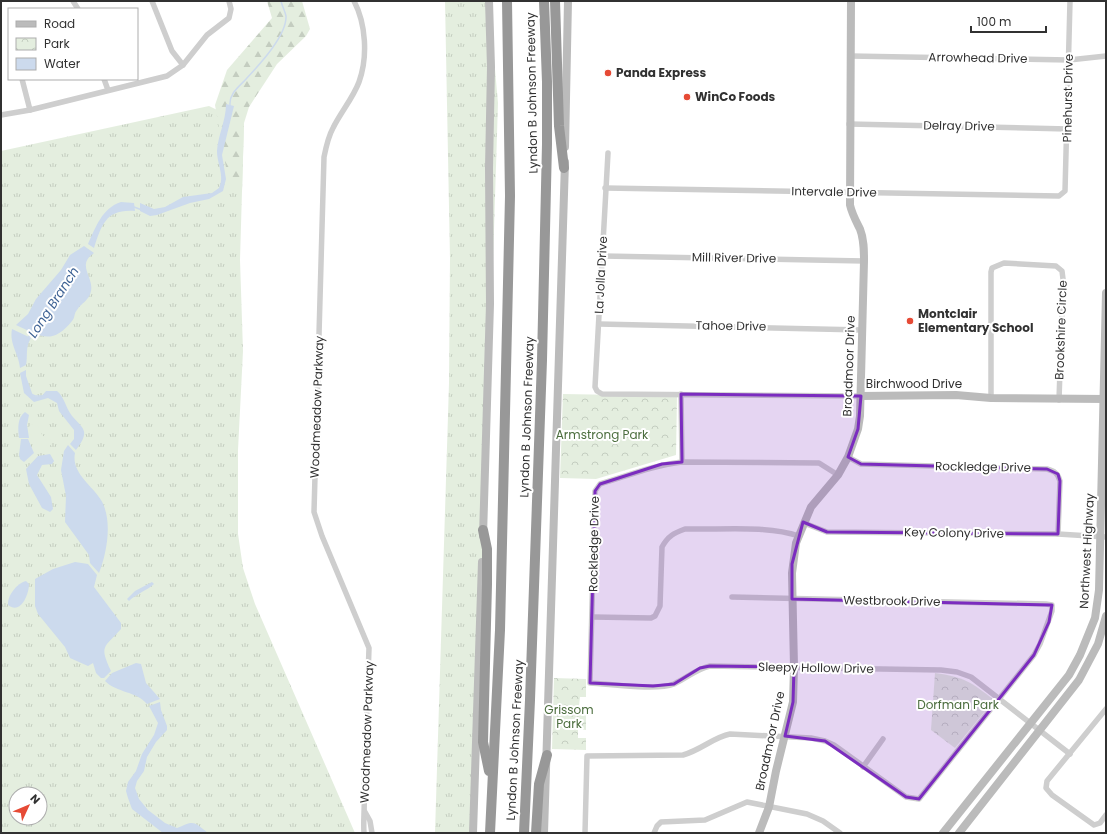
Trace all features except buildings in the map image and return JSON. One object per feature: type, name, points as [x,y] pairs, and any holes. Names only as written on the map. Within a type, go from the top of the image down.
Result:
[{"type":"highway","name":"Lyndon B Johnson Freeway","points":[[490,833],[500,630],[510,196],[507,1]]},
{"type":"highway","name":"Lyndon B Johnson Freeway","points":[[524,833],[542,360],[547,144],[547,82],[544,1]]},
{"type":"highway","points":[[555,1],[559,126],[564,168]]},
{"type":"highway","points":[[483,530],[487,549],[483,742],[492,783]]},
{"type":"highway","points":[[536,833],[539,784],[547,755]]},
{"type":"main road","points":[[473,833],[490,304],[489,168],[491,67],[489,1]]},
{"type":"main road","points":[[544,833],[568,1]]},
{"type":"main road","name":"Broadmoor Drive","points":[[759,833],[769,807],[793,702],[794,667],[792,564],[799,536],[811,507],[838,475],[848,457],[858,429],[861,396],[864,261],[863,240],[860,230],[851,213],[851,1]]},
{"type":"main road","name":"Northwest Highway","points":[[943,833],[1069,675],[1087,639],[1095,618],[1099,590],[1103,537],[1106,293]]},
{"type":"main road","name":"Birchwood Drive","points":[[861,396],[956,395],[991,398],[1059,400],[1105,399]]},
{"type":"main road","name":"Northwest Highway","points":[[959,833],[1068,694],[1085,669],[1098,644],[1106,616]]},
{"type":"street","points":[[152,1],[172,51],[183,65]]},
{"type":"street","points":[[1,115],[30,110],[167,76],[183,65],[207,35],[229,18],[231,9],[229,1]]},
{"type":"street","name":"Woodmeadow Parkway","points":[[354,1],[364,32],[364,50],[359,82],[333,127],[328,139],[324,157],[314,512],[322,536],[369,648],[364,793],[365,812],[363,820],[364,833]]},
{"type":"street","name":"Pinehurst Drive","points":[[1063,194],[1065,191],[1068,128],[1070,1]]},
{"type":"street","name":"Arrowhead Drive","points":[[850,56],[1069,60],[1106,56]]},
{"type":"street","points":[[22,80],[30,110]]},
{"type":"street","points":[[104,80],[108,90]]},
{"type":"street","name":"Delray Drive","points":[[850,124],[1068,128]]},
{"type":"street","name":"La Jolla Drive","points":[[602,394],[597,391],[595,387],[608,153]]},
{"type":"street","name":"Intervale Drive","points":[[605,188],[1029,196],[1059,196],[1063,194]]},
{"type":"street","name":"Mill River Drive","points":[[603,256],[864,261]]},
{"type":"street","name":"Brookshire Circle","points":[[991,398],[991,272],[992,268],[1004,263],[1056,266],[1062,271],[1059,400]]},
{"type":"street","name":"Tahoe Drive","points":[[599,324],[863,330]]},
{"type":"street","name":"Birchwood Drive","points":[[602,394],[861,396]]},
{"type":"street","points":[[681,394],[682,462]]},
{"type":"street","name":"Rockledge Drive","points":[[848,457],[861,464],[1040,468],[1053,471],[1058,474],[1060,481],[1058,534]]},
{"type":"street","name":"Rockledge Drive","points":[[590,683],[593,617],[595,491],[600,484],[642,472],[662,464],[682,462],[819,463],[827,466],[838,475]]},
{"type":"street","name":"Key Colony Drive","points":[[804,523],[827,532],[1058,534],[1103,537]]},
{"type":"street","points":[[593,617],[651,618],[655,616],[660,606],[662,547],[667,539],[674,533],[685,529],[768,530],[786,532],[799,536]]},
{"type":"street","name":"Westbrook Drive","points":[[732,597],[1052,605],[1049,622],[1040,644],[1023,670],[999,699]]},
{"type":"street","name":"Sleepy Hollow Drive","points":[[590,683],[653,686],[674,684],[700,668],[710,666],[941,670],[957,672],[970,677],[1070,754]]},
{"type":"street","points":[[585,833],[587,756],[683,755],[696,751],[723,735],[752,734],[826,741],[834,745],[906,797],[919,799],[999,699]]},
{"type":"street","points":[[1106,709],[1048,781],[1046,788],[1052,795],[1094,825],[1100,823],[1106,815]]},
{"type":"street","points":[[863,767],[883,739]]},
{"type":"street","points":[[654,833],[657,826],[661,822],[705,820],[747,802],[814,816],[840,833]]},
{"type":"street","name":"Woodmeadow Parkway","points":[[365,812],[370,820],[372,833]]},
{"type":"highlighted area","points":[[681,394],[861,396],[858,429],[848,457],[861,464],[1047,469],[1058,474],[1060,481],[1058,534],[827,532],[803,522],[792,564],[792,599],[1052,605],[1049,622],[1034,655],[919,799],[906,797],[825,741],[785,736],[793,702],[794,667],[710,666],[700,668],[674,684],[653,686],[590,683],[595,491],[600,484],[662,464],[682,462]]},
{"type":"green space","points":[[267,1],[302,1],[310,29],[306,36],[277,64],[249,107],[244,123],[242,191],[230,190],[215,105],[227,70],[272,18]]},
{"type":"green space","points":[[445,1],[489,1],[498,103],[475,833],[435,833],[449,383],[450,258]]},
{"type":"green space","points":[[209,106],[244,123],[240,260],[243,351],[238,450],[238,534],[243,568],[255,604],[355,833],[1,833],[1,151]]},
{"type":"green space","name":"Armstrong Park","points":[[563,394],[677,396],[676,455],[596,479],[560,478]]},
{"type":"green space","points":[[31,424],[38,426],[42,435],[52,440],[50,446],[33,442],[29,427]]},
{"type":"green space","name":"Dorfman Park","points":[[935,673],[953,676],[967,681],[994,700],[955,748],[931,730]]},
{"type":"green space","name":"Grissom Park","points":[[554,678],[586,679],[586,697],[580,697],[579,706],[586,706],[586,730],[578,729],[578,738],[586,738],[586,750],[552,749]]},
{"type":"water","points":[[226,104],[234,106],[222,155],[226,179],[223,191],[209,199],[190,203],[157,215],[150,216],[140,211],[140,203],[154,209],[165,207],[183,197],[212,193],[219,188],[221,183],[221,174],[217,151],[225,116]]},
{"type":"water","points":[[121,202],[134,203],[135,211],[125,211],[111,216],[103,225],[94,248],[88,244],[104,213],[114,205]]},
{"type":"water","points":[[84,246],[94,253],[86,262],[91,291],[87,300],[76,311],[72,321],[65,329],[52,336],[32,333],[16,325],[28,314],[36,299],[61,270],[70,255]]},
{"type":"water","points":[[12,329],[31,338],[27,348],[26,365],[20,368],[13,344],[11,334]]},
{"type":"water","points":[[26,370],[26,376],[33,396],[41,397],[46,391],[57,391],[63,398],[70,413],[81,425],[84,437],[76,450],[70,444],[74,439],[74,430],[59,411],[57,403],[48,398],[34,402],[24,393],[20,373]]},
{"type":"water","points":[[25,412],[29,415],[27,425],[29,438],[19,438],[19,420]]},
{"type":"water","points":[[21,439],[28,439],[34,453],[24,462],[20,459],[19,455]]},
{"type":"water","points":[[68,445],[75,453],[76,467],[79,473],[97,494],[105,508],[108,536],[99,573],[90,563],[89,555],[65,522],[66,496],[61,470],[64,451]]},
{"type":"water","points":[[50,454],[54,461],[52,464],[42,465],[37,475],[51,497],[53,509],[50,512],[42,508],[29,484],[26,469],[38,456]]},
{"type":"water","points":[[75,562],[88,564],[97,575],[94,587],[121,623],[121,629],[105,647],[105,656],[111,671],[104,678],[101,678],[96,673],[93,663],[88,666],[70,658],[65,647],[38,614],[35,606],[35,579],[53,569]]},
{"type":"water","points":[[26,581],[29,584],[29,588],[23,602],[17,607],[8,605],[9,598],[13,590],[19,584]]},
{"type":"water","points":[[152,582],[154,584],[129,601],[127,599],[135,591]]},
{"type":"water","points":[[136,663],[141,664],[146,683],[160,699],[147,704],[143,700],[115,688],[105,681],[112,673]]},
{"type":"water","points":[[160,702],[167,730],[156,742],[147,757],[144,771],[137,781],[135,788],[139,799],[148,810],[165,823],[177,828],[193,823],[208,833],[163,833],[132,809],[126,791],[128,782],[136,771],[142,754],[154,735],[158,723],[149,706]]},
{"type":"waterway","name":"Long Branch","points":[[230,105],[233,93],[272,49],[282,32],[286,16],[281,1]]},
{"type":"waterway","name":"Long Branch","points":[[134,207],[142,210]]},
{"type":"waterway","name":"Long Branch","points":[[28,338],[33,331]]},
{"type":"waterway","name":"Long Branch","points":[[31,394],[35,396],[43,396]]},
{"type":"place","name":"Panda Express","points":[[608,73]]},
{"type":"place","name":"WinCo Foods","points":[[687,97]]},
{"type":"place","name":"Montclair Elementary School","points":[[910,321]]}]
